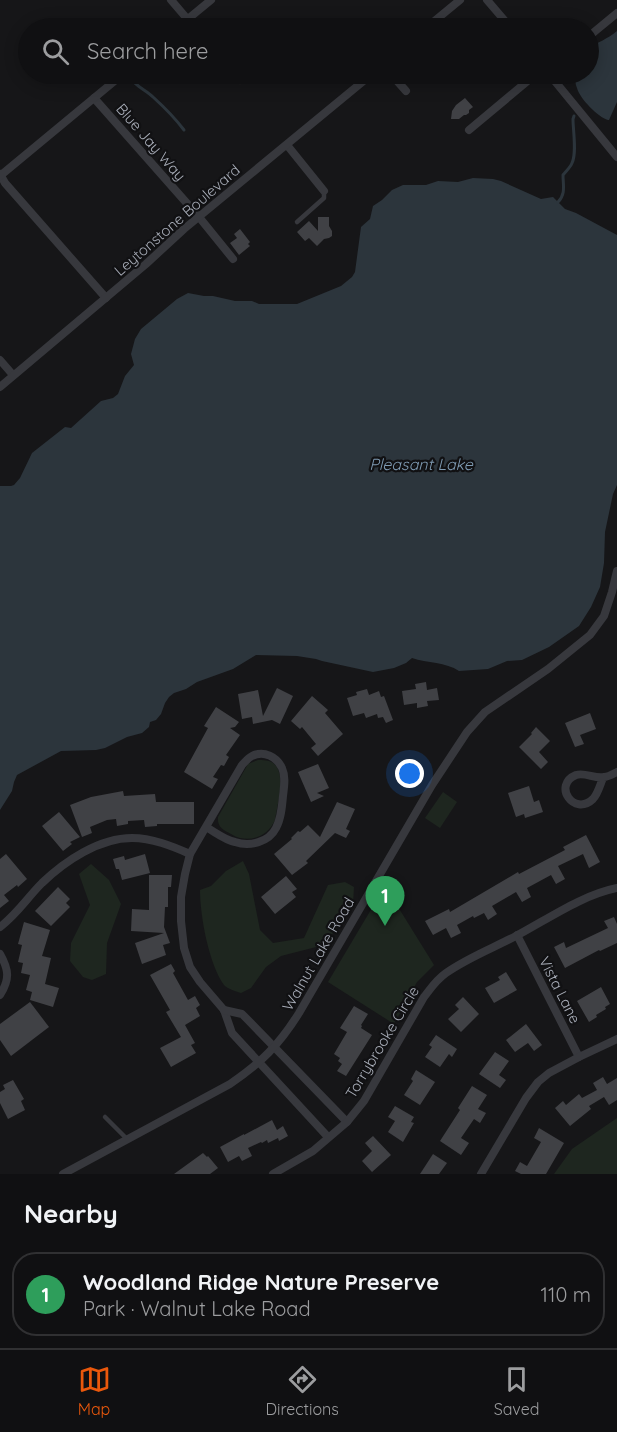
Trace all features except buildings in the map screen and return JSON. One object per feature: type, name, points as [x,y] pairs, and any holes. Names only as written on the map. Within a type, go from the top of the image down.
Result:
[{"type":"street","points":[[171,0],[185,18]]},
{"type":"street","points":[[189,18],[211,0]]},
{"type":"street","points":[[438,18],[460,0]]},
{"type":"street","points":[[487,0],[502,18]]},
{"type":"street","points":[[599,28],[617,13]]},
{"type":"street","points":[[106,298],[0,175],[111,84]]},
{"type":"street","name":"Leytonstone Boulevard","points":[[0,387],[199,217],[360,84]]},
{"type":"street","points":[[399,84],[405,91]]},
{"type":"street","points":[[469,130],[524,84]]},
{"type":"street","points":[[557,84],[617,157]]},
{"type":"street","name":"Blue Jay Way","points":[[94,98],[233,259]]},
{"type":"street","points":[[287,144],[324,191]]},
{"type":"street","points":[[0,360],[13,375]]},
{"type":"street","name":"Walnut Lake Road","points":[[63,1174],[230,1084],[274,1048],[299,1013],[428,792],[467,732],[485,712],[548,669],[590,635],[604,616],[617,571]]},
{"type":"street","points":[[206,827],[235,842],[251,844],[269,837],[277,826],[281,813],[284,775],[278,762],[267,754],[261,753],[249,757],[242,765],[190,854],[181,897],[184,948],[190,967],[225,1010],[232,1033],[328,1137]]},
{"type":"street","points":[[603,778],[595,797],[585,804],[578,805],[567,796],[565,789],[567,783],[575,776],[581,774],[603,778],[617,772]]},
{"type":"street","points":[[0,927],[16,915],[44,882],[89,849],[131,838],[173,846],[190,854]]},
{"type":"street","name":"Torrybrooke Circle","points":[[273,1174],[313,1151],[347,1122],[363,1101],[435,981],[466,961],[554,915],[603,891],[617,888]]},
{"type":"street","name":"Vista Lane","points":[[517,935],[579,1057]]},
{"type":"street","points":[[0,954],[6,965],[7,975],[6,986],[0,995]]},
{"type":"street","points":[[225,1010],[242,1014],[347,1122]]},
{"type":"street","points":[[481,1174],[538,1082],[549,1073],[617,1039]]},
{"type":"lane","points":[[297,222],[324,198],[324,191]]},
{"type":"lane","points":[[105,1117],[127,1138]]},
{"type":"shaded area","points":[[258,760],[270,761],[280,774],[278,807],[275,820],[267,831],[250,839],[243,839],[223,830],[218,823],[218,817],[248,764]]},
{"type":"shaded area","points":[[443,792],[457,802],[440,828],[425,818]]},
{"type":"shaded area","points":[[243,861],[249,874],[260,930],[273,943],[304,938],[328,885],[345,882],[354,887],[353,904],[336,930],[320,946],[281,956],[266,967],[251,988],[241,993],[224,985],[214,965],[204,926],[200,890],[211,886],[226,871]]},
{"type":"shaded area","points":[[91,864],[109,880],[121,904],[107,943],[106,974],[92,980],[83,977],[70,961],[71,943],[90,905],[79,874]]},
{"type":"shaded area","points":[[385,886],[434,965],[417,982],[394,1024],[328,982]]},
{"type":"shaded area","points":[[617,1118],[617,1174],[554,1174],[572,1149]]},
{"type":"water","points":[[617,31],[617,102],[608,120],[585,102],[576,84],[599,84],[599,42]]},
{"type":"water","name":"Pleasant Lake","points":[[473,178],[501,181],[541,199],[553,197],[565,209],[617,235],[617,485],[605,532],[604,563],[600,587],[579,626],[549,647],[522,660],[507,661],[488,669],[459,671],[448,666],[412,658],[394,668],[373,672],[297,656],[256,655],[233,669],[174,693],[165,703],[161,714],[156,720],[150,722],[149,727],[142,733],[96,750],[61,751],[17,775],[12,791],[0,810],[0,486],[14,485],[32,453],[65,427],[71,428],[101,401],[118,394],[125,376],[134,365],[131,354],[135,339],[141,329],[177,299],[188,293],[235,301],[252,301],[259,304],[297,304],[341,286],[352,277],[355,272],[361,227],[370,219],[373,206],[392,190],[403,185],[426,185],[438,181],[458,182]]},
{"type":"waterway","points":[[136,84],[161,105],[184,130]]},
{"type":"waterway","points":[[558,202],[563,193],[563,175],[573,159],[574,116]]},
{"type":"place","name":"Woodland Ridge Nature Preserve","points":[[385,926]]}]
